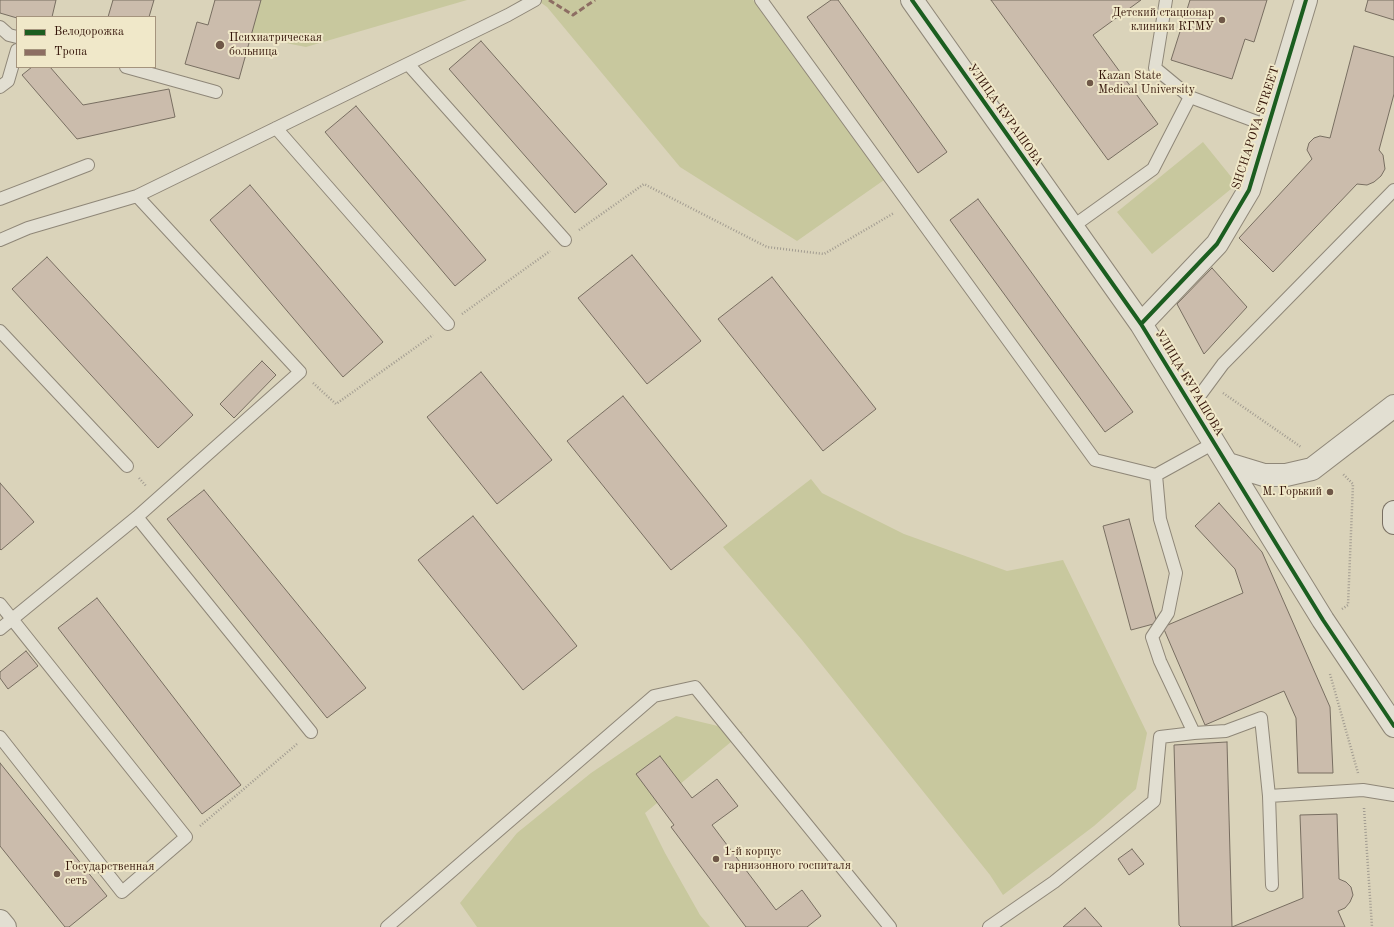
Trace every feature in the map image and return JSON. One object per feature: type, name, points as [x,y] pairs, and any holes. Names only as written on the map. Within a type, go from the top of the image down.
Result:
[{"type":"street","name":"УЛИЦА КУРАШОВА","points":[[912,0],[1141,324],[1323,621],[1394,726]]},
{"type":"street","name":"SHCHAPOVA STREET","points":[[1141,324],[1217,244],[1249,190],[1306,0]]},
{"type":"street","points":[[1228,464],[1264,475],[1286,475],[1312,469],[1394,406]]},
{"type":"street","points":[[1394,512],[1394,523]]},
{"type":"street","points":[[0,921],[5,927]]},
{"type":"lane","points":[[0,240],[28,228],[137,196],[408,64],[535,0]]},
{"type":"lane","points":[[762,0],[1094,460],[1156,475],[1214,443]]},
{"type":"lane","points":[[1166,0],[1155,68],[1190,97],[1268,126]]},
{"type":"lane","points":[[0,27],[10,35],[16,37]]},
{"type":"lane","points":[[0,87],[8,81],[16,53]]},
{"type":"lane","points":[[408,64],[565,240]]},
{"type":"lane","points":[[130,68],[216,92]]},
{"type":"lane","points":[[1072,227],[1153,169],[1190,97]]},
{"type":"lane","points":[[276,128],[448,324]]},
{"type":"lane","points":[[0,199],[88,165]]},
{"type":"lane","points":[[1192,406],[1223,364],[1394,190]]},
{"type":"lane","points":[[0,629],[158,498],[300,372],[137,196]]},
{"type":"lane","points":[[0,331],[127,466]]},
{"type":"lane","points":[[1156,475],[1160,519],[1176,573],[1168,613],[1152,637],[1160,661],[1194,733]]},
{"type":"lane","points":[[136,516],[311,732]]},
{"type":"lane","points":[[0,604],[186,837],[122,892],[0,737]]},
{"type":"lane","points":[[387,927],[654,696],[695,688],[890,927]]},
{"type":"lane","points":[[988,927],[1054,882],[1154,801],[1160,737],[1226,730],[1261,718],[1270,796],[1272,884]]},
{"type":"lane","points":[[1270,796],[1362,790],[1394,795]]},
{"type":"path","points":[[300,372],[336,404],[644,184],[766,247],[824,254],[909,205]]},
{"type":"path","points":[[1208,383],[1303,448]]},
{"type":"path","points":[[127,466],[158,498]]},
{"type":"path","points":[[1337,612],[1348,605],[1353,484],[1339,471]]},
{"type":"path","points":[[186,837],[311,732]]},
{"type":"green space","points":[[260,0],[467,0],[306,47],[250,36]]},
{"type":"green space","points":[[537,0],[753,0],[884,180],[797,241],[680,167],[547,7]]},
{"type":"green space","points":[[1203,142],[1237,184],[1152,254],[1117,212]]},
{"type":"green space","points":[[811,479],[822,493],[904,534],[1007,571],[1063,560],[1147,733],[1136,789],[1094,826],[1003,895],[990,875],[802,640],[723,547]]},
{"type":"green space","points":[[676,716],[743,732],[645,813],[665,853],[700,915],[710,927],[477,927],[460,903],[517,833],[591,773]]},
{"type":"building","points":[[0,0],[56,0],[52,16],[16,16],[16,18],[0,13]]},
{"type":"building","points":[[113,0],[154,0],[149,16],[108,16]]},
{"type":"building","name":"Психиатрическая больница","points":[[215,0],[261,0],[239,79],[185,64],[197,22],[208,25]]},
{"type":"building","points":[[831,0],[838,0],[947,152],[918,173],[807,17]]},
{"type":"building","name":"Kazan State Medical University","points":[[991,0],[1141,0],[1093,35],[1158,124],[1108,160]]},
{"type":"building","name":"Детский стационар клиники КГМУ","points":[[1190,0],[1267,0],[1254,42],[1245,39],[1232,79],[1171,60]]},
{"type":"building","points":[[1368,0],[1394,0],[1394,20],[1365,11]]},
{"type":"building","points":[[481,41],[607,184],[575,213],[449,69]]},
{"type":"building","points":[[1354,46],[1394,57],[1394,94],[1379,150],[1383,155],[1385,169],[1381,176],[1374,182],[1367,185],[1357,184],[1273,272],[1239,238],[1312,159],[1307,150],[1309,143],[1314,138],[1320,136],[1330,138]]},
{"type":"building","points":[[31,68],[51,68],[83,105],[169,89],[175,117],[77,139],[22,75]]},
{"type":"building","points":[[356,106],[486,260],[455,286],[325,132]]},
{"type":"building","points":[[250,185],[383,342],[343,377],[210,220]]},
{"type":"building","points":[[978,199],[1133,412],[1105,432],[950,220]]},
{"type":"building","points":[[632,255],[701,341],[647,384],[578,298]]},
{"type":"building","points":[[47,257],[193,415],[158,448],[12,289]]},
{"type":"building","points":[[1212,268],[1247,307],[1204,354],[1177,304]]},
{"type":"building","points":[[772,277],[876,409],[823,451],[718,319]]},
{"type":"building","points":[[262,361],[276,375],[234,418],[220,404]]},
{"type":"building","points":[[481,372],[552,460],[497,504],[427,417]]},
{"type":"building","points":[[623,396],[727,526],[671,570],[567,441]]},
{"type":"building","points":[[0,483],[34,522],[1,550],[0,549]]},
{"type":"building","points":[[204,490],[366,688],[327,718],[167,519]]},
{"type":"building","points":[[1219,503],[1262,552],[1330,707],[1333,773],[1298,773],[1296,718],[1284,691],[1205,725],[1163,627],[1243,593],[1235,569],[1195,526]]},
{"type":"building","points":[[473,516],[577,646],[523,690],[418,560]]},
{"type":"building","points":[[1129,519],[1157,623],[1131,630],[1103,526]]},
{"type":"building","points":[[97,598],[241,785],[202,814],[58,628]]},
{"type":"building","points":[[26,651],[38,666],[8,689],[0,678],[0,672]]},
{"type":"building","points":[[1227,742],[1232,927],[1181,927],[1179,925],[1174,745]]},
{"type":"building","name":"1-й корпус гарнизонного госпиталя","points":[[660,756],[692,798],[717,779],[738,806],[712,825],[776,910],[802,890],[821,916],[807,927],[746,927],[671,827],[674,825],[636,774]]},
{"type":"building","points":[[0,763],[107,896],[69,927],[65,927],[0,846]]},
{"type":"building","points":[[1337,814],[1339,879],[1346,882],[1351,887],[1353,895],[1345,908],[1338,911],[1345,927],[1232,927],[1303,898],[1300,815]]},
{"type":"building","points":[[1132,849],[1144,864],[1129,875],[1118,859]]},
{"type":"building","points":[[1085,908],[1102,927],[1063,927]]},
{"type":"marked path","points":[[549,0],[573,15],[595,0]]},
{"type":"cycle path","points":[[912,0],[1141,324],[1323,620],[1394,726]]},
{"type":"cycle path","points":[[1141,324],[1217,244],[1249,190],[1306,0]]},
{"type":"place","name":"Детский стационар клиники КГМУ","points":[[1222,20]]},
{"type":"place","name":"Психиатрическая больница","points":[[220,45]]},
{"type":"place","name":"Kazan State Medical University","points":[[1090,83]]},
{"type":"place","name":"М. Горький","points":[[1330,492]]},
{"type":"place","name":"1-й корпус гарнизонного госпиталя","points":[[716,859]]},
{"type":"place","name":"Государственная сеть","points":[[57,874]]}]
